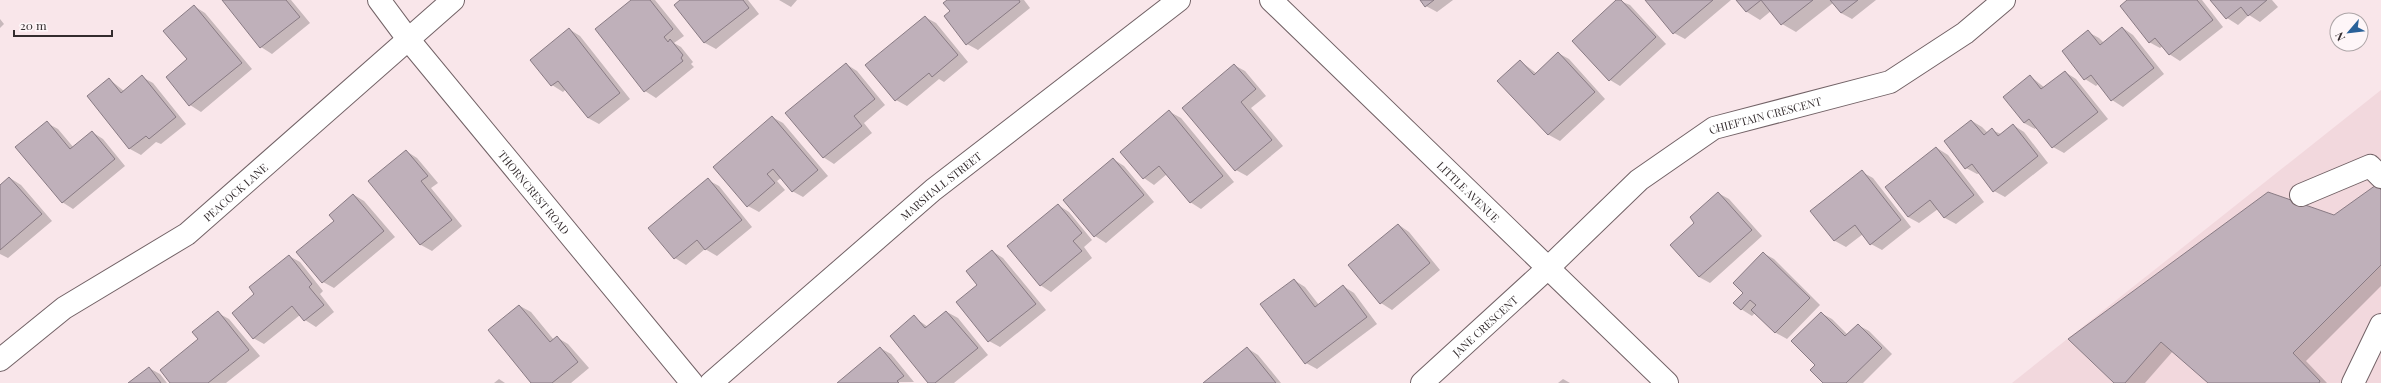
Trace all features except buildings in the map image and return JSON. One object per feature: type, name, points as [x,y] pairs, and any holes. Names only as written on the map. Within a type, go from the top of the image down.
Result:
[{"type":"street","name":"THORNCREST ROAD","points":[[379,0],[408,39],[692,383]]},
{"type":"street","name":"PEACOCK LANE","points":[[0,360],[64,308],[187,234],[453,0]]},
{"type":"street","name":"MARSHALL STREET","points":[[711,383],[933,190],[1179,0]]},
{"type":"street","name":"LITTLE AVENUE","points":[[1271,0],[1667,383]]},
{"type":"street","name":"CHIEFTAIN CRESCENT","points":[[1548,268],[1639,180],[1714,128],[1890,82],[1965,33],[2004,0]]},
{"type":"street","points":[[2302,195],[2370,166],[2381,177]]},
{"type":"street","name":"JANE CRESCENT","points":[[1422,383],[1548,268]]},
{"type":"street","points":[[2353,383],[2381,325]]},
{"type":"shaded area","points":[[2381,90],[2381,383],[2012,383]]}]
